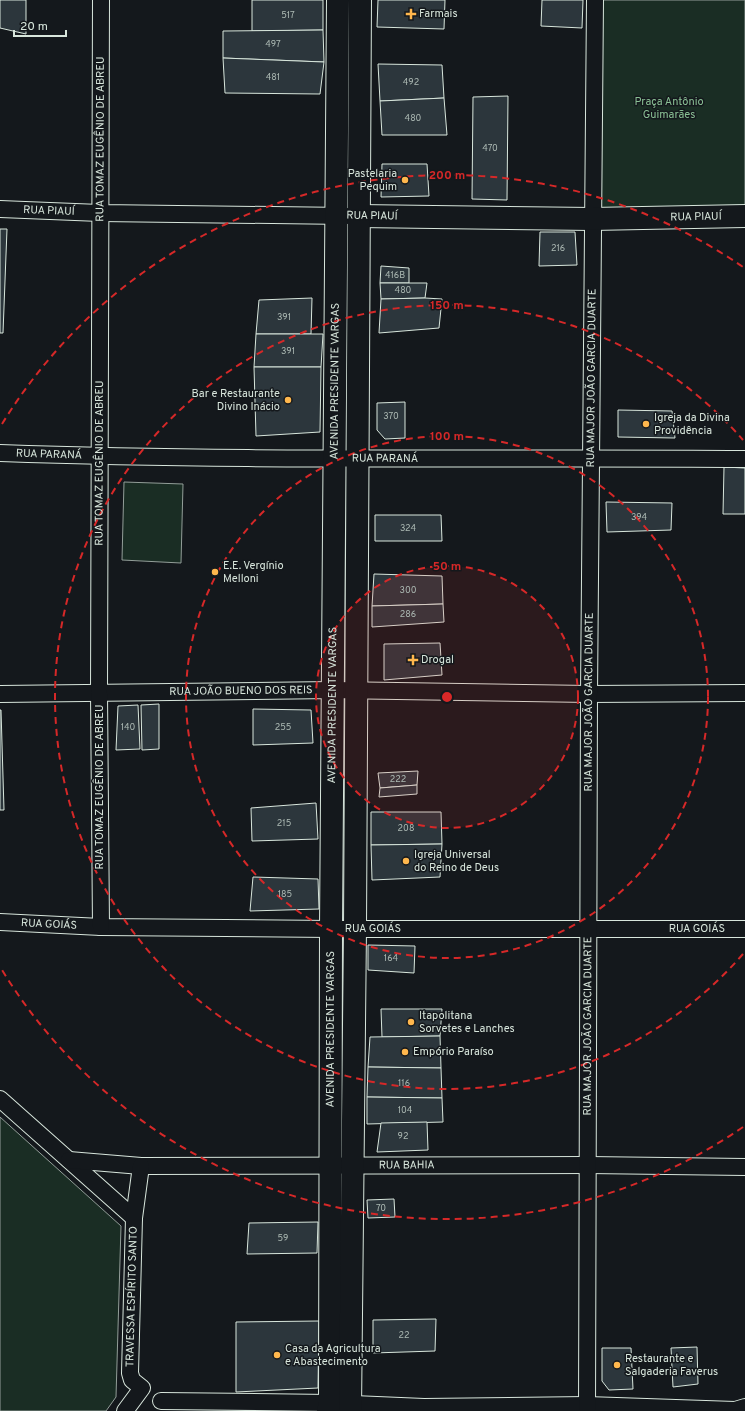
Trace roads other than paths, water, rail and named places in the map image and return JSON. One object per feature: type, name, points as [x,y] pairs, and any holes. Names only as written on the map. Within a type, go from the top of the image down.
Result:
[{"type":"main road","name":"AVENIDA PRESIDENTE VARGAS","points":[[338,0],[330,1166],[340,1407]]},
{"type":"main road","name":"AVENIDA PRESIDENTE VARGAS","points":[[340,1407],[352,1166],[355,928],[360,0]]},
{"type":"main road","name":"RUA PIAUÍ","points":[[358,216],[592,219],[745,216]]},
{"type":"street","name":"RUA TOMAZ EUGÊNIO DE ABREU","points":[[101,0],[101,927]]},
{"type":"street","name":"RUA MAJOR JOÃO GARCIA DUARTE","points":[[587,1408],[589,694],[595,0]]},
{"type":"street","name":"RUA PIAUÍ","points":[[0,209],[100,213],[358,216]]},
{"type":"street","name":"RUA PARANÁ","points":[[0,453],[100,457],[334,459],[591,457],[745,458]]},
{"type":"street","name":"RUA JOÃO BUENO DOS REIS","points":[[0,694],[333,690],[589,694],[745,693]]},
{"type":"street","name":"RUA GOIÁS","points":[[0,922],[101,927],[589,930],[745,929]]},
{"type":"street","name":"TRAVESSA ESPÍRITO SANTO","points":[[0,1099],[134,1218]]},
{"type":"street","name":"RUA BAHIA","points":[[69,1160],[141,1166],[588,1164],[745,1167]]},
{"type":"street","name":"TRAVESSA ESPÍRITO SANTO","points":[[141,1166],[134,1218],[130,1373],[132,1380],[174,1411]]},
{"type":"street","points":[[125,1411],[142,1388]]},
{"type":"street","points":[[161,1401],[422,1409],[739,1409]]},
{"type":"place","name":"Farmais","points":[[411,14]]},
{"type":"place","name":"Pastelaria Pequim","points":[[405,180]]},
{"type":"place","name":"Bar e Restaurante Divino Inácio","points":[[288,400]]},
{"type":"place","name":"Igreja da Divina Providência","points":[[646,424]]},
{"type":"place","name":"E.E. Vergínio Melloni","points":[[215,572]]},
{"type":"place","name":"Drogal","points":[[413,660]]},
{"type":"place","name":"Igreja Universal do Reino de Deus","points":[[406,861]]},
{"type":"place","name":"Itapolitana Sorvetes e Lanches","points":[[411,1022]]},
{"type":"place","name":"Empório Paraíso","points":[[405,1052]]},
{"type":"place","name":"Casa da Agricultura e Abastecimento","points":[[277,1355]]},
{"type":"place","name":"Restaurante e Salgaderia Faverus","points":[[617,1365]]},
{"type":"park label","name":"Praça Antônio Guimarães","points":[[669,108]]}]
